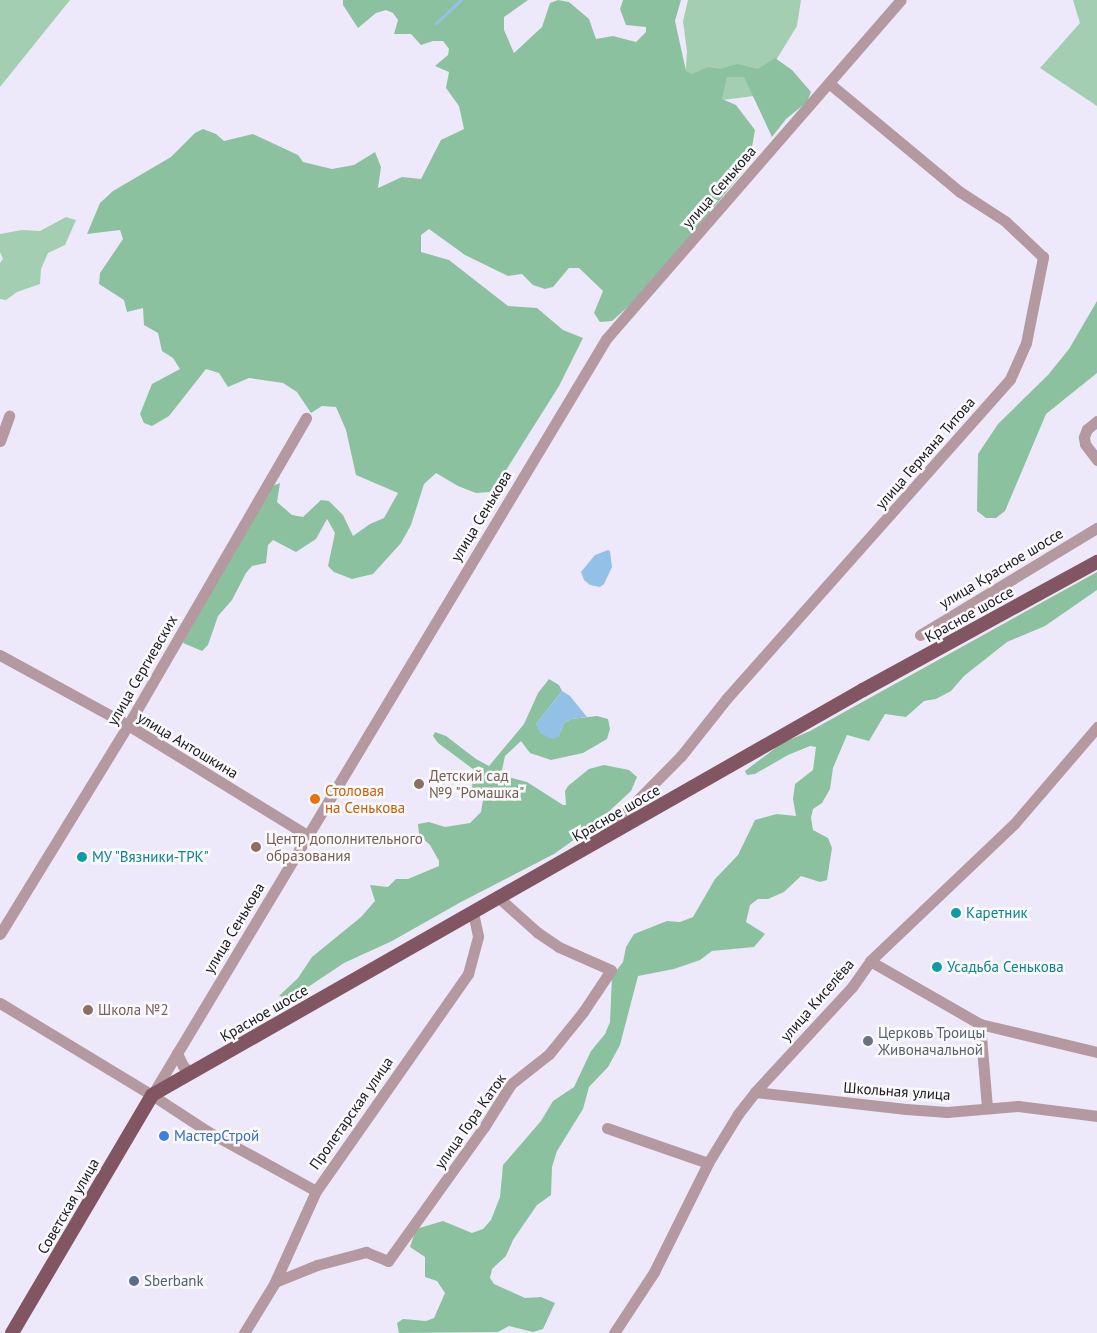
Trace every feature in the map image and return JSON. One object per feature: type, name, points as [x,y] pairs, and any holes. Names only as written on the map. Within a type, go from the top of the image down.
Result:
[{"type":"main road","name":"Красное шоссе","points":[[152,1095],[863,690],[1097,562]]},
{"type":"main road","name":"Советская улица","points":[[12,1333],[152,1095]]},
{"type":"street","name":"улица Сенькова","points":[[152,1095],[606,339],[830,84],[900,0]]},
{"type":"street","name":"улица Германа Титова","points":[[593,845],[681,756],[727,698],[1010,379],[1026,343],[1043,257],[1005,221],[960,192],[830,84]]},
{"type":"street","points":[[0,441],[10,416]]},
{"type":"street","name":"улица Сергиевских","points":[[0,934],[128,725],[306,418]]},
{"type":"street","points":[[1097,421],[1087,428],[1084,437],[1085,444],[1097,460]]},
{"type":"street","name":"улица Красное шоссе","points":[[920,635],[1097,528]]},
{"type":"street","name":"улица Антошкина","points":[[0,655],[128,725],[307,835]]},
{"type":"street","name":"улица Киселёва","points":[[614,1333],[654,1272],[708,1163],[754,1092],[852,987],[870,961],[1014,824],[1097,727]]},
{"type":"street","name":"улица Гора Каток","points":[[275,1282],[317,1265],[366,1252],[388,1261],[484,1126],[511,1084],[550,1054],[584,1012],[611,970],[559,947],[537,932],[499,898]]},
{"type":"street","name":"Пролетарская улица","points":[[244,1333],[275,1282],[316,1191],[468,974],[478,936],[473,913]]},
{"type":"street","points":[[870,961],[980,1024],[1097,1052]]},
{"type":"street","points":[[0,1003],[152,1095],[207,1131],[316,1191]]},
{"type":"street","points":[[980,1024],[988,1107]]},
{"type":"street","points":[[177,1053],[183,1066],[191,1073]]},
{"type":"street","name":"Школьная улица","points":[[754,1092],[947,1112],[988,1107],[1018,1106],[1097,1116]]},
{"type":"street","points":[[607,1128],[708,1163]]},
{"type":"green space","points":[[0,0],[70,0],[0,87]]},
{"type":"green space","points":[[343,0],[528,0],[504,17],[504,30],[514,53],[542,27],[550,3],[558,0],[569,2],[589,19],[596,39],[613,36],[636,42],[646,32],[646,27],[626,25],[620,9],[623,0],[681,0],[675,21],[686,71],[692,74],[708,67],[720,69],[737,64],[758,69],[775,58],[792,70],[811,92],[807,102],[786,119],[772,137],[744,77],[727,77],[722,99],[736,105],[755,130],[749,164],[685,243],[631,304],[612,321],[600,322],[594,313],[603,291],[579,268],[569,268],[553,287],[545,289],[533,285],[522,274],[508,276],[465,255],[429,229],[421,235],[421,252],[449,260],[508,306],[537,308],[563,330],[583,338],[559,386],[503,475],[490,492],[476,493],[458,486],[436,473],[424,484],[411,525],[401,543],[373,574],[352,579],[334,572],[328,566],[335,533],[327,519],[316,539],[296,552],[273,540],[268,545],[266,563],[252,566],[246,573],[232,600],[218,616],[208,645],[202,651],[183,643],[184,640],[272,486],[280,483],[277,502],[292,515],[303,517],[321,500],[329,501],[343,515],[353,536],[370,524],[384,518],[398,493],[356,475],[346,430],[336,407],[322,406],[311,413],[297,392],[283,383],[249,378],[228,387],[219,373],[206,369],[169,416],[152,426],[144,423],[140,414],[152,384],[180,369],[173,358],[162,351],[158,333],[144,325],[143,308],[127,312],[124,300],[99,284],[100,273],[123,239],[120,230],[87,234],[100,203],[113,191],[171,157],[195,133],[203,129],[216,134],[224,141],[253,134],[298,155],[303,162],[332,169],[354,165],[375,152],[381,167],[378,188],[402,177],[421,179],[441,140],[464,129],[459,106],[446,88],[449,72],[435,66],[448,55],[449,49],[443,41],[433,41],[421,45],[411,34],[394,34],[398,20],[393,13],[386,10],[376,13],[358,28],[343,5]]},
{"type":"green space","points":[[688,0],[801,0],[797,26],[754,96],[683,105],[687,52],[683,21]]},
{"type":"green space","points":[[1073,0],[1097,0],[1097,106],[1040,68],[1080,23]]},
{"type":"green space","points":[[66,217],[76,220],[65,245],[48,253],[41,269],[40,284],[17,292],[6,300],[0,299],[0,263],[3,259],[0,252],[0,234],[22,230],[40,231]]},
{"type":"green space","points":[[1097,301],[1097,373],[1046,414],[1005,511],[996,518],[986,518],[977,511],[978,454],[998,424],[1048,375],[1069,349]]},
{"type":"green space","points":[[1097,572],[1097,590],[1045,626],[1007,642],[964,676],[951,691],[936,699],[924,701],[906,717],[885,714],[869,741],[847,735],[833,768],[830,789],[822,803],[813,809],[811,818],[813,830],[828,838],[832,848],[827,880],[820,882],[801,876],[784,892],[768,899],[758,899],[750,905],[746,922],[765,934],[754,947],[712,951],[700,960],[674,969],[638,976],[620,1045],[608,1067],[589,1087],[583,1109],[557,1151],[552,1167],[551,1195],[537,1205],[513,1240],[506,1256],[492,1269],[490,1278],[494,1284],[525,1298],[541,1297],[555,1303],[543,1329],[533,1332],[509,1326],[498,1332],[399,1333],[397,1323],[403,1319],[426,1321],[434,1318],[445,1293],[437,1281],[425,1277],[425,1257],[410,1247],[416,1229],[443,1221],[472,1233],[483,1229],[491,1220],[500,1197],[503,1165],[541,1121],[553,1101],[574,1087],[591,1051],[605,1034],[610,1022],[612,976],[623,962],[626,947],[634,934],[667,921],[680,922],[693,917],[715,879],[738,855],[755,820],[777,814],[796,816],[793,799],[795,784],[813,770],[816,747],[810,746],[788,755],[755,774],[747,775],[745,771],[782,743],[810,731]]},
{"type":"green space","points":[[549,679],[559,685],[562,691],[536,724],[558,737],[564,723],[571,719],[597,716],[608,719],[610,729],[607,739],[583,753],[551,760],[530,753],[521,741],[505,756],[501,775],[527,782],[563,805],[566,805],[565,791],[568,786],[589,769],[604,765],[629,770],[637,777],[631,791],[592,827],[554,854],[461,902],[392,941],[344,963],[296,995],[287,998],[279,996],[298,978],[312,957],[361,917],[375,901],[370,885],[388,887],[396,879],[408,879],[439,866],[439,861],[430,845],[419,835],[418,824],[429,822],[445,827],[470,823],[481,812],[483,800],[472,789],[473,769],[438,743],[433,736],[435,732],[446,736],[476,759],[489,766],[524,724],[538,693]]},
{"type":"water","points":[[610,551],[612,567],[604,584],[600,587],[590,585],[584,580],[581,572],[595,555]]},
{"type":"water","points":[[562,691],[570,696],[587,717],[571,719],[564,723],[558,737],[552,739],[540,733],[536,724]]},
{"type":"waterway","points":[[436,23],[461,0]]},
{"type":"place","name":"Детский сад №9 \"Ромашка\"","points":[[419,784]]},
{"type":"place","name":"Столовая на Сенькова","points":[[315,799]]},
{"type":"place","name":"Центр дополнительного образования","points":[[256,847]]},
{"type":"place","name":"МУ \"Вязники-ТРК\"","points":[[82,857]]},
{"type":"place","name":"Каретник","points":[[956,913]]},
{"type":"place","name":"Усадьба Сенькова","points":[[937,967]]},
{"type":"place","name":"Школа №2","points":[[88,1010]]},
{"type":"place","name":"Церковь Троицы Живоначальной","points":[[868,1041]]},
{"type":"place","name":"МастерСтрой","points":[[164,1136]]},
{"type":"place","name":"Sberbank","points":[[134,1281]]}]
